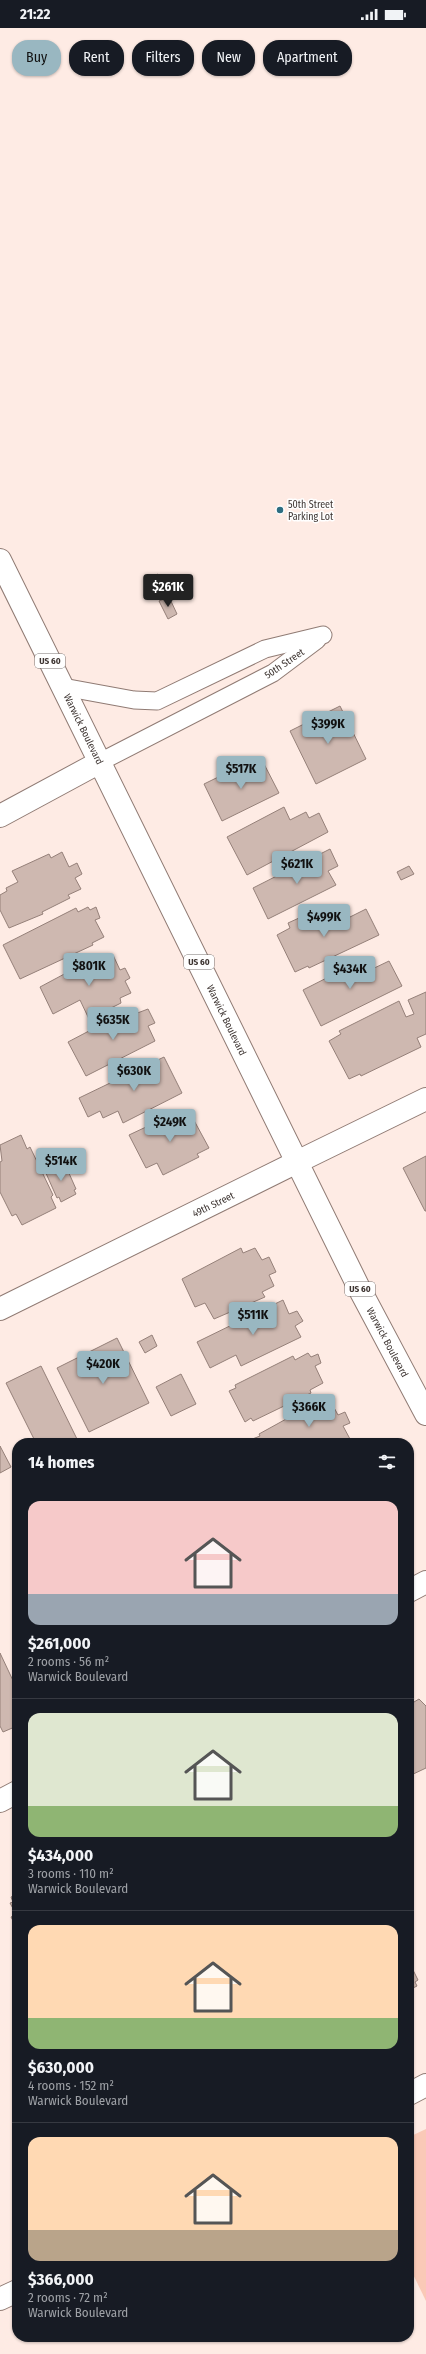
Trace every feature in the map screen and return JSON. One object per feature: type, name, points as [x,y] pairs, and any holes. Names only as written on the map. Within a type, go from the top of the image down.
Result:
[{"type":"main road","name":"Warwick Boulevard","points":[[0,560],[359,1288],[426,1414]]},
{"type":"main road","name":"50th Street","points":[[0,816],[100,762]]},
{"type":"main road","name":"49th Street","points":[[0,1309],[426,1099]]},
{"type":"main road","points":[[414,1588],[426,1582]]},
{"type":"main road","points":[[0,1801],[12,1795]]},
{"type":"main road","points":[[414,2091],[426,2085]]},
{"type":"main road","points":[[0,2299],[12,2293]]},
{"type":"lane","name":"50th Street","points":[[63,687],[134,700],[157,701],[265,650],[323,635],[273,673],[100,762]]},
{"type":"shaded area","points":[[426,2129],[426,2301],[414,2276],[414,2135]]},
{"type":"building","points":[[158,574],[167,592],[157,597],[149,579]]},
{"type":"building","points":[[169,597],[177,614],[168,619],[159,601]]},
{"type":"building","points":[[340,706],[366,759],[316,784],[290,731]]},
{"type":"building","points":[[249,762],[252,769],[263,762],[279,793],[222,821],[204,784]]},
{"type":"building","points":[[284,807],[290,820],[306,812],[309,818],[319,813],[328,832],[247,875],[227,837]]},
{"type":"building","points":[[330,849],[338,866],[328,871],[336,885],[268,919],[253,888]]},
{"type":"building","points":[[62,852],[69,867],[77,863],[82,874],[75,878],[81,889],[68,895],[70,898],[42,912],[43,914],[9,928],[0,910],[0,895],[7,891],[6,888],[18,882],[12,871],[49,854],[51,858]]},
{"type":"building","points":[[409,866],[414,874],[401,880],[397,872]]},
{"type":"building","points":[[88,907],[90,910],[96,907],[100,918],[95,920],[104,937],[92,943],[93,945],[20,979],[3,945],[76,908],[78,912]]},
{"type":"building","points":[[319,909],[328,928],[366,909],[379,935],[309,968],[308,966],[295,972],[277,935],[290,928],[288,923]]},
{"type":"building","points":[[113,955],[120,970],[125,968],[130,978],[125,981],[131,993],[120,998],[121,1003],[89,1019],[80,1000],[53,1014],[40,987],[98,956],[101,961]]},
{"type":"building","points":[[360,961],[366,972],[389,961],[402,986],[321,1026],[303,990]]},
{"type":"building","points":[[426,992],[426,1034],[417,1038],[421,1047],[361,1076],[360,1074],[349,1079],[329,1041],[341,1034],[339,1031],[399,1001],[406,1017],[414,1014],[408,1000]]},
{"type":"building","points":[[148,1009],[155,1023],[148,1026],[155,1041],[86,1076],[68,1042],[125,1012],[127,1017]]},
{"type":"building","points":[[164,1057],[182,1093],[123,1123],[118,1111],[103,1118],[100,1111],[88,1117],[79,1098]]},
{"type":"building","points":[[190,1113],[209,1148],[197,1154],[199,1157],[163,1175],[157,1163],[146,1168],[129,1135],[146,1127],[147,1130],[177,1115],[179,1119]]},
{"type":"building","points":[[21,1135],[27,1149],[30,1147],[53,1195],[51,1197],[56,1208],[22,1225],[16,1214],[12,1216],[0,1192],[0,1162],[2,1161],[0,1145]]},
{"type":"building","points":[[426,1156],[426,1211],[425,1211],[403,1168]]},
{"type":"building","points":[[64,1162],[76,1189],[74,1190],[76,1194],[61,1202],[59,1197],[57,1198],[45,1171]]},
{"type":"building","points":[[241,1248],[243,1253],[255,1248],[262,1260],[269,1257],[276,1272],[269,1275],[274,1286],[262,1292],[265,1297],[214,1319],[205,1303],[195,1307],[182,1279]]},
{"type":"building","points":[[283,1300],[289,1314],[297,1311],[303,1321],[295,1326],[301,1337],[241,1366],[236,1355],[210,1368],[197,1342]]},
{"type":"building","points":[[152,1335],[157,1346],[145,1353],[139,1342]]},
{"type":"building","points":[[117,1338],[149,1403],[89,1432],[57,1368]]},
{"type":"building","points":[[308,1353],[311,1357],[318,1354],[321,1363],[315,1366],[323,1383],[310,1390],[311,1393],[253,1421],[251,1418],[245,1422],[229,1391],[236,1388],[235,1385],[293,1356],[295,1360]]},
{"type":"building","points":[[41,1366],[77,1438],[34,1438],[6,1383]]},
{"type":"building","points":[[181,1374],[196,1404],[171,1416],[156,1387]]},
{"type":"building","points":[[317,1402],[319,1408],[331,1402],[338,1415],[345,1412],[350,1423],[343,1426],[349,1438],[255,1438],[260,1436],[259,1434]]},
{"type":"building","points":[[0,1446],[11,1467],[0,1473]]},
{"type":"building","points":[[0,1653],[12,1678],[12,1728],[3,1732],[0,1726]]},
{"type":"building","points":[[419,1699],[426,1706],[426,1768],[414,1774],[414,1702]]},
{"type":"building","points":[[414,1972],[418,1980],[415,1982],[417,1986],[414,1988]]},
{"type":"place","name":"50th Street Parking Lot","points":[[280,510]]}]
